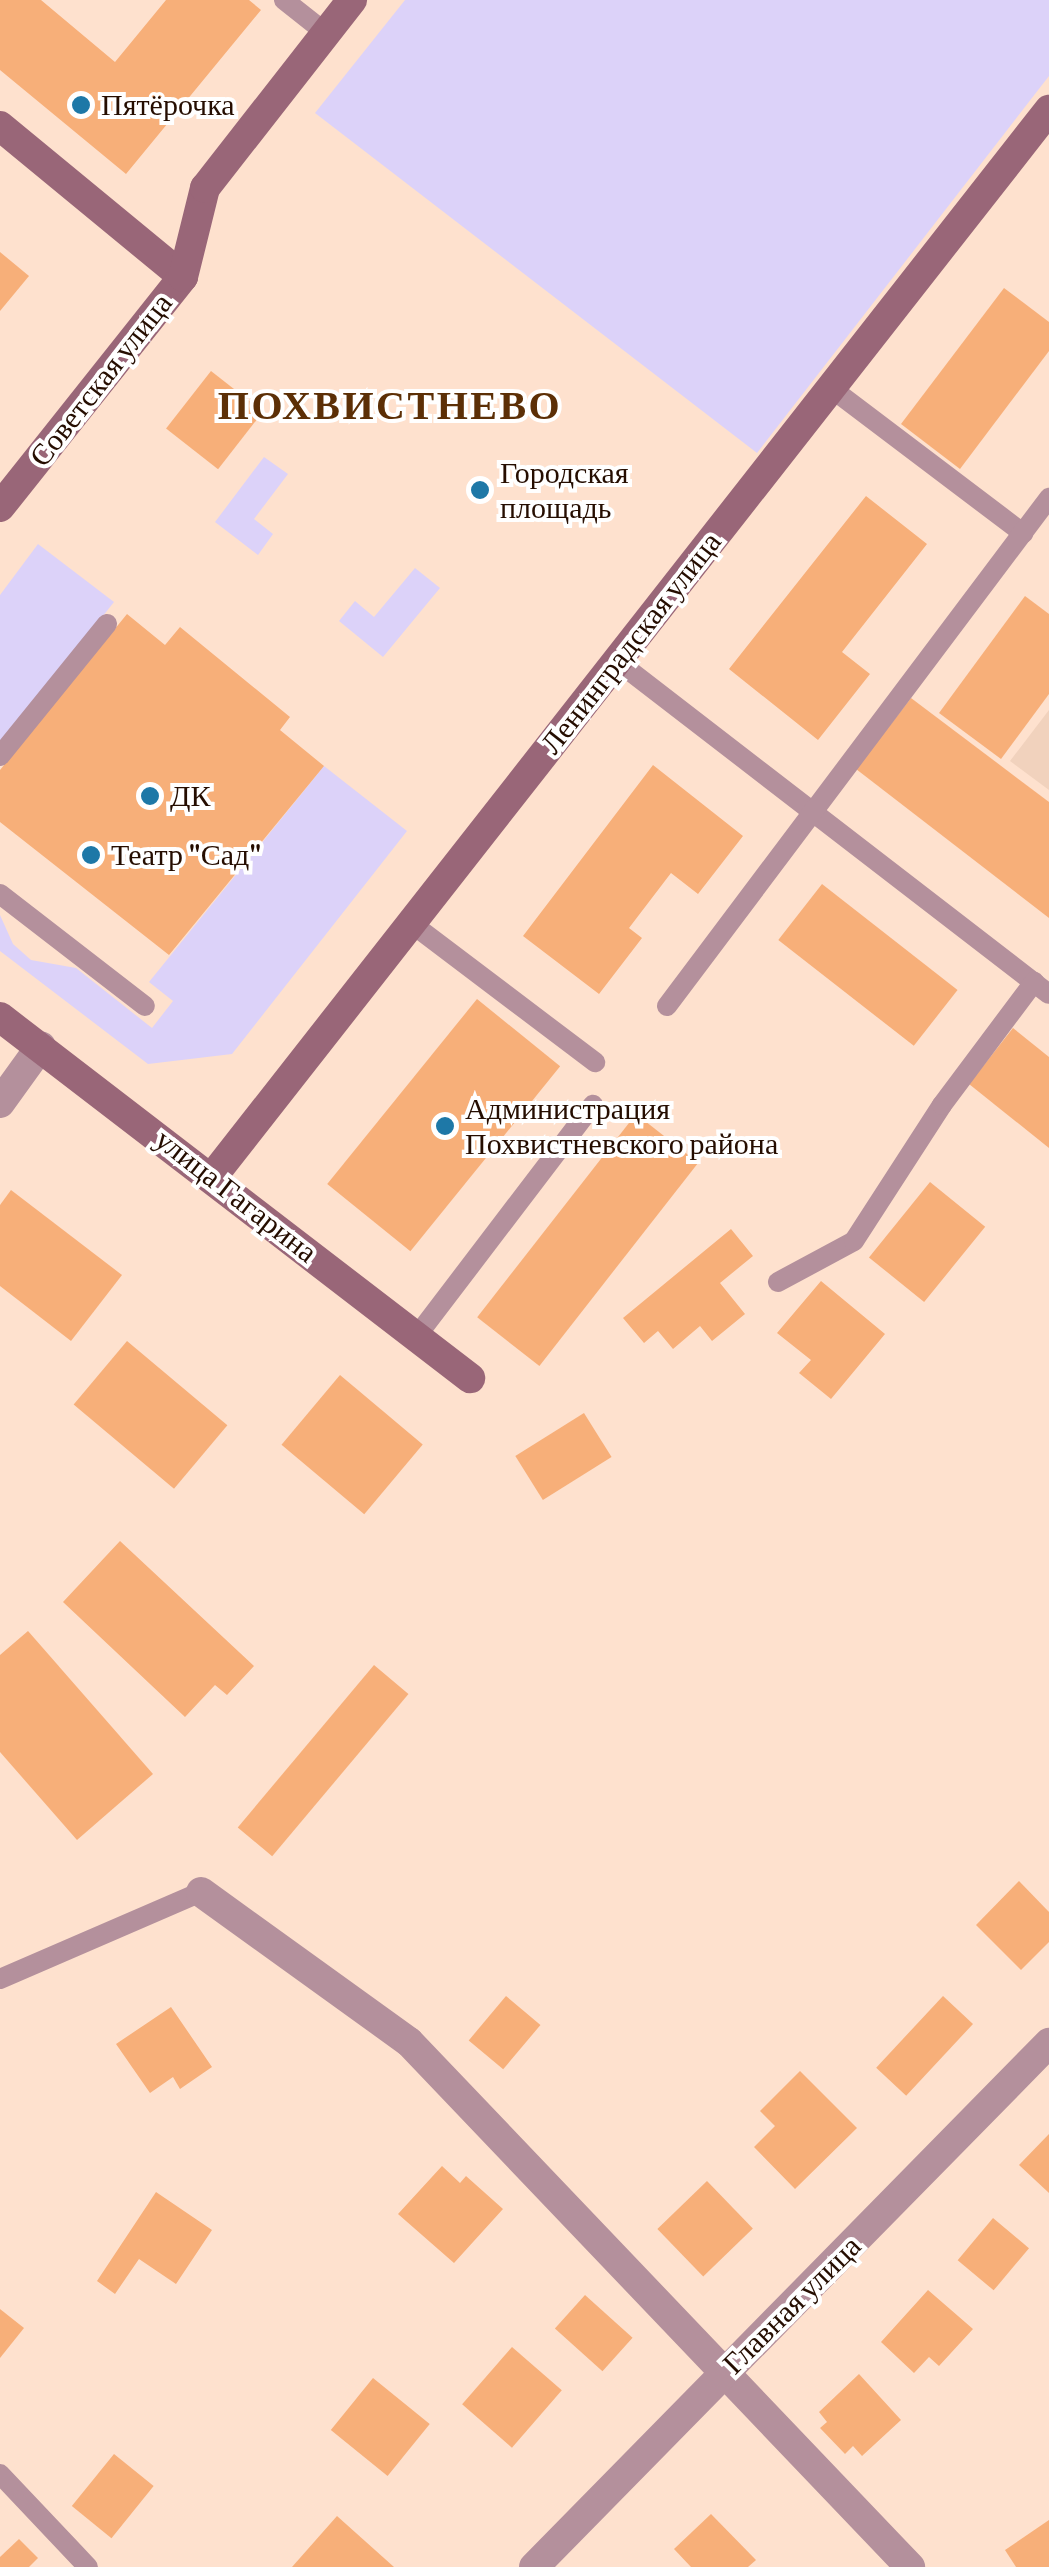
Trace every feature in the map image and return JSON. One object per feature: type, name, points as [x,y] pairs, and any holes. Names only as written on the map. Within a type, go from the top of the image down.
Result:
[{"type":"street","name":"Советская улица","points":[[0,507],[182,277],[205,188],[352,0]]},
{"type":"street","name":"Ленинградская улица","points":[[213,1176],[1049,110]]},
{"type":"street","points":[[0,126],[182,277]]},
{"type":"street","name":"улица Гагарина","points":[[0,1016],[213,1176],[470,1378]]},
{"type":"street","points":[[0,1104],[40,1046]]},
{"type":"street","points":[[202,1892],[409,2042],[910,2567]]},
{"type":"street","name":"Главная улица","points":[[534,2567],[1049,2043]]},
{"type":"lane","points":[[284,0],[326,33]]},
{"type":"lane","points":[[831,388],[1023,533]]},
{"type":"lane","points":[[667,1006],[1049,498]]},
{"type":"lane","points":[[0,756],[108,624]]},
{"type":"lane","points":[[617,661],[1042,988],[942,1105],[854,1241],[778,1282]]},
{"type":"lane","points":[[0,894],[144,1006]]},
{"type":"lane","points":[[411,923],[595,1062]]},
{"type":"lane","points":[[416,1336],[593,1105]]},
{"type":"lane","points":[[0,1979],[202,1892]]},
{"type":"lane","points":[[0,2474],[88,2567]]},
{"type":"shaded area","points":[[405,0],[1049,0],[1049,76],[757,453],[315,113]]},
{"type":"shaded area","points":[[264,457],[288,474],[254,519],[273,534],[258,555],[215,522]]},
{"type":"shaded area","points":[[38,544],[114,602],[0,746],[0,595]]},
{"type":"shaded area","points":[[415,568],[440,588],[383,657],[339,621],[355,601],[374,617]]},
{"type":"shaded area","points":[[1049,710],[1049,790],[1010,761]]},
{"type":"shaded area","points":[[324,766],[407,831],[232,1054],[148,1064],[0,951],[0,915],[13,944],[31,960],[76,968],[152,1028],[173,1001],[149,982]]},
{"type":"building","points":[[0,0],[41,0],[115,62],[166,0],[249,0],[261,10],[126,174],[0,70]]},
{"type":"building","points":[[0,252],[29,276],[0,311]]},
{"type":"building","points":[[1004,288],[1049,322],[1049,351],[960,469],[901,424]]},
{"type":"building","points":[[211,371],[263,412],[218,469],[166,429]]},
{"type":"building","points":[[866,496],[927,544],[842,652],[870,674],[818,740],[729,669]]},
{"type":"building","points":[[1025,596],[1049,614],[1049,694],[1001,759],[939,713]]},
{"type":"building","name":"ДК","points":[[127,614],[165,645],[180,627],[290,717],[280,730],[324,766],[169,955],[0,822],[0,770]]},
{"type":"building","points":[[911,698],[1049,802],[1049,918],[856,769]]},
{"type":"building","points":[[653,765],[743,836],[698,894],[671,873],[629,928],[642,938],[599,994],[523,936]]},
{"type":"building","points":[[822,884],[958,990],[914,1046],[778,940]]},
{"type":"building","name":"Администрация Похвистневского района","points":[[477,999],[560,1066],[410,1251],[327,1184]]},
{"type":"building","points":[[1013,1028],[1049,1057],[1049,1148],[969,1084]]},
{"type":"building","points":[[636,1114],[698,1163],[539,1366],[477,1317]]},
{"type":"building","points":[[930,1182],[985,1227],[924,1302],[869,1257]]},
{"type":"building","points":[[11,1190],[122,1275],[71,1341],[0,1286],[0,1205]]},
{"type":"building","points":[[731,1229],[753,1256],[720,1283],[745,1314],[712,1341],[700,1326],[673,1349],[658,1331],[644,1343],[623,1318]]},
{"type":"building","points":[[821,1281],[885,1334],[831,1399],[799,1373],[811,1360],[777,1333]]},
{"type":"building","points":[[127,1341],[227,1425],[174,1489],[74,1405]]},
{"type":"building","points":[[340,1375],[423,1444],[364,1514],[282,1445]]},
{"type":"building","points":[[584,1413],[612,1457],[543,1500],[515,1456]]},
{"type":"building","points":[[120,1541],[254,1666],[227,1695],[215,1685],[185,1717],[63,1602]]},
{"type":"building","points":[[28,1631],[153,1774],[77,1840],[0,1752],[0,1655]]},
{"type":"building","points":[[374,1665],[408,1694],[272,1856],[238,1827]]},
{"type":"building","points":[[1019,1881],[1049,1912],[1049,1942],[1021,1970],[976,1925]]},
{"type":"building","points":[[506,1996],[540,2025],[503,2069],[469,2040]]},
{"type":"building","points":[[943,1996],[973,2024],[906,2096],[876,2068]]},
{"type":"building","points":[[171,2007],[212,2067],[180,2089],[173,2077],[150,2093],[116,2044]]},
{"type":"building","points":[[800,2071],[857,2128],[795,2189],[754,2147],[775,2126],[760,2111]]},
{"type":"building","points":[[1049,2134],[1049,2193],[1019,2165]]},
{"type":"building","points":[[442,2166],[460,2183],[466,2176],[503,2209],[454,2263],[398,2214]]},
{"type":"building","points":[[707,2181],[753,2228],[703,2276],[657,2229]]},
{"type":"building","points":[[156,2192],[212,2230],[176,2284],[139,2259],[115,2294],[97,2281]]},
{"type":"building","points":[[993,2218],[1029,2248],[994,2290],[958,2260]]},
{"type":"building","points":[[928,2290],[973,2329],[939,2366],[929,2357],[914,2373],[881,2342]]},
{"type":"building","points":[[585,2295],[633,2338],[602,2371],[555,2328]]},
{"type":"building","points":[[0,2309],[24,2328],[0,2358]]},
{"type":"building","points":[[512,2347],[562,2390],[512,2448],[462,2404]]},
{"type":"building","points":[[859,2374],[901,2420],[862,2456],[853,2446],[845,2454],[820,2428],[827,2422],[819,2412]]},
{"type":"building","points":[[373,2378],[430,2424],[388,2476],[331,2430]]},
{"type":"building","points":[[114,2454],[154,2486],[111,2538],[72,2506]]},
{"type":"building","points":[[711,2514],[756,2560],[748,2567],[691,2567],[674,2549]]},
{"type":"building","points":[[337,2516],[394,2567],[292,2567]]},
{"type":"building","points":[[1049,2520],[1049,2567],[1016,2567],[1005,2550]]},
{"type":"building","points":[[19,2539],[38,2558],[29,2567],[0,2567],[0,2557]]},
{"type":"place","name":"Пятёрочка","points":[[81,105]]},
{"type":"place","name":"Городская площадь","points":[[480,490]]},
{"type":"place","name":"ДК","points":[[150,796]]},
{"type":"place","name":"Театр \"Сад\"","points":[[91,855]]},
{"type":"place","name":"Администрация Похвистневского района","points":[[445,1126]]},
{"type":"district","name":"ПОХВИСТНЕВО","points":[[390,406]]}]
